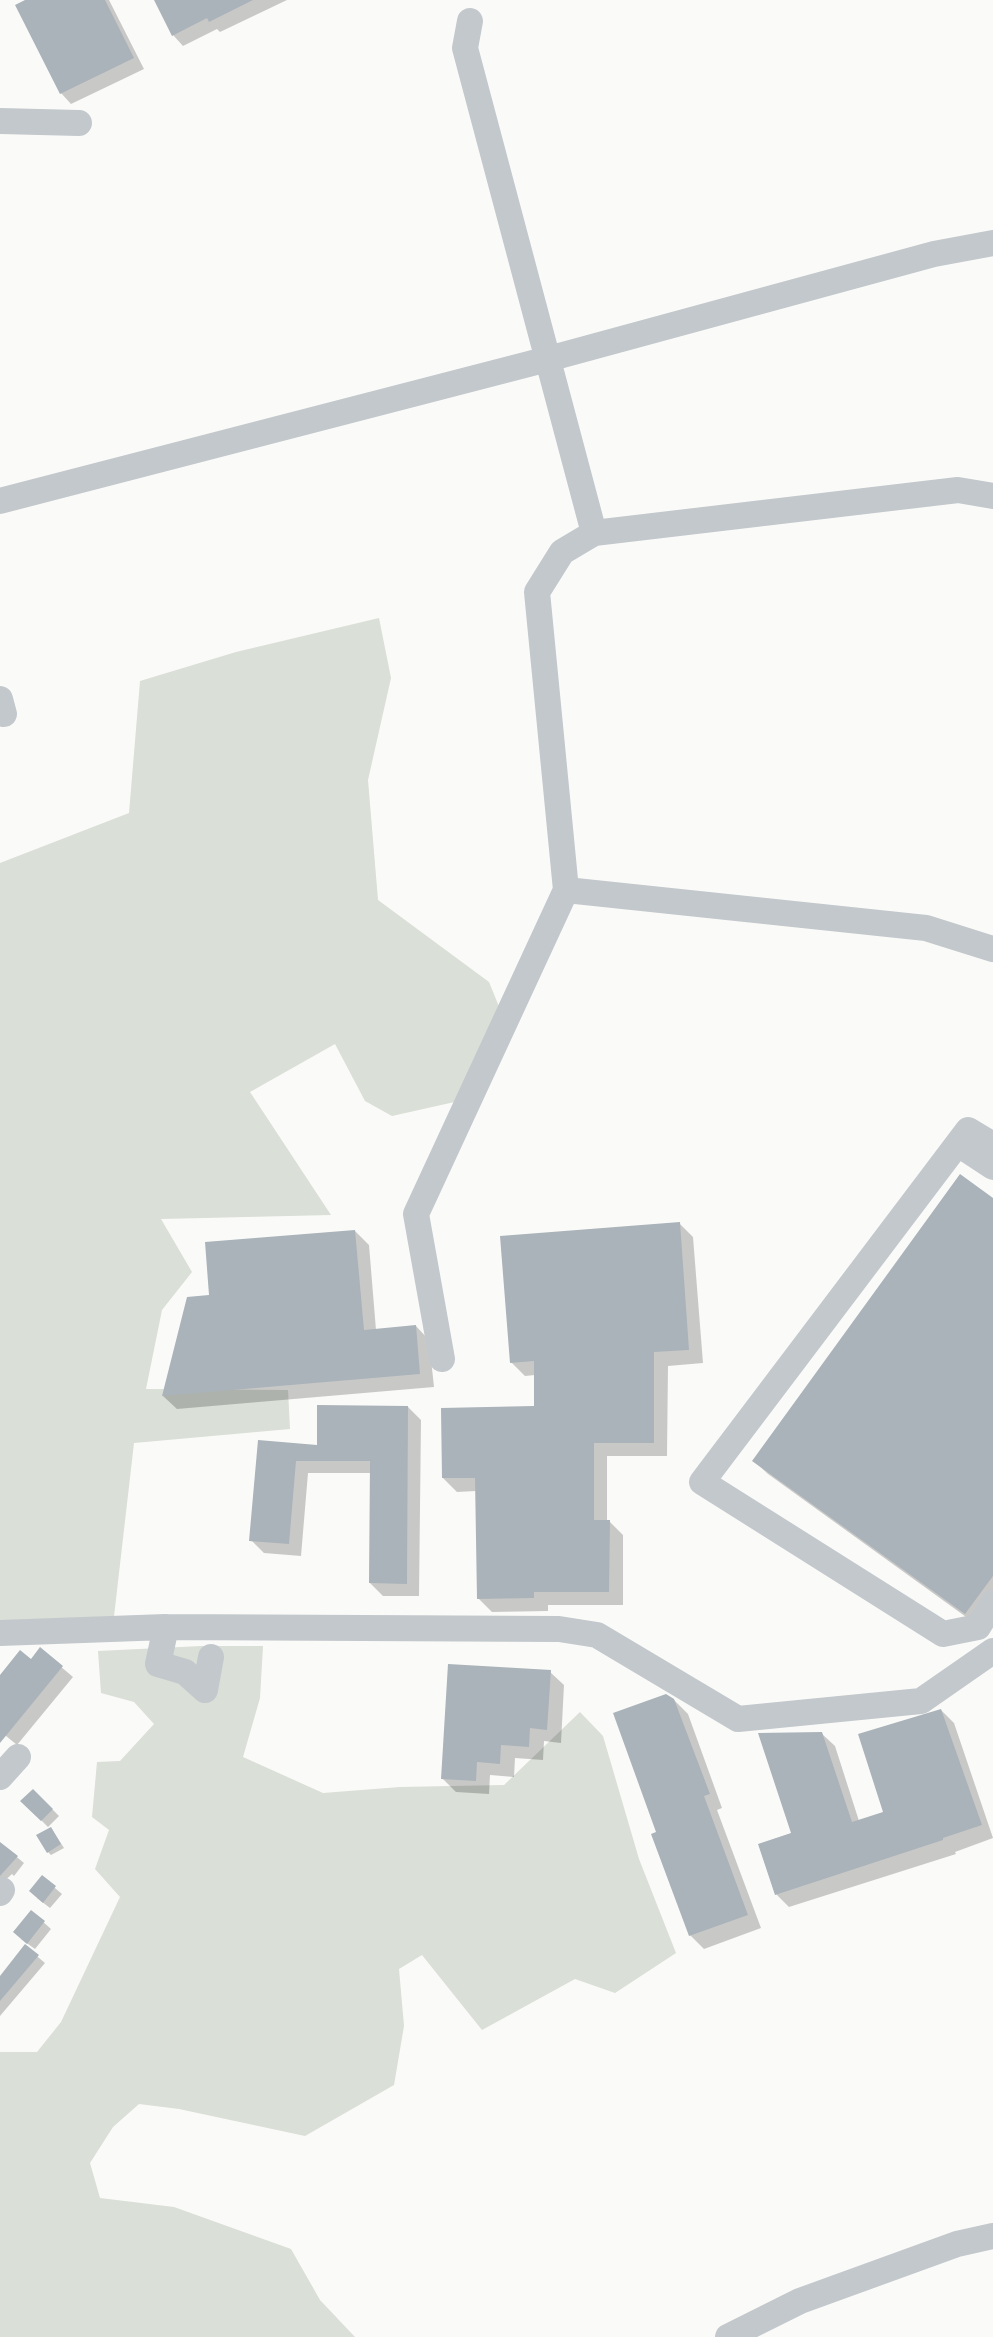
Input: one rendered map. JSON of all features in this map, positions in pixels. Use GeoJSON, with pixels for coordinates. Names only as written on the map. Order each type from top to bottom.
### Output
{"type":"FeatureCollection","features":[{"type":"Feature","properties":{"kind":"street"},"geometry":{"type":"LineString","coordinates":[[470,20],[465,48],[594,533]]}},
{"type":"Feature","properties":{"kind":"street"},"geometry":{"type":"LineString","coordinates":[[0,122],[79,123]]}},
{"type":"Feature","properties":{"kind":"street"},"geometry":{"type":"LineString","coordinates":[[0,501],[548,359],[934,254],[993,243]]}},
{"type":"Feature","properties":{"kind":"street"},"geometry":{"type":"LineString","coordinates":[[442,1359],[416,1214],[566,890],[537,592],[562,552],[594,533],[958,490],[993,496]]}},
{"type":"Feature","properties":{"kind":"street"},"geometry":{"type":"LineString","coordinates":[[566,890],[926,928],[993,949]]}},
{"type":"Feature","properties":{"kind":"street"},"geometry":{"type":"LineString","coordinates":[[993,1145],[968,1130],[702,1482],[944,1634],[978,1626],[993,1603]]}},
{"type":"Feature","properties":{"kind":"street"},"geometry":{"type":"LineString","coordinates":[[958,1144],[993,1167]]}},
{"type":"Feature","properties":{"kind":"street"},"geometry":{"type":"LineString","coordinates":[[0,1633],[166,1627],[560,1629],[597,1635],[738,1719],[921,1701],[993,1651]]}},
{"type":"Feature","properties":{"kind":"street"},"geometry":{"type":"LineString","coordinates":[[166,1627],[158,1664],[185,1672],[205,1690],[210,1657]]}},
{"type":"Feature","properties":{"kind":"street"},"geometry":{"type":"LineString","coordinates":[[0,1777],[18,1757]]}},
{"type":"Feature","properties":{"kind":"street"},"geometry":{"type":"LineString","coordinates":[[728,2337],[800,2301],[957,2244],[993,2236]]}},
{"type":"Feature","properties":{"kind":"shaded area"},"geometry":{"type":"Polygon","coordinates":[[[379,618],[391,678],[368,780],[378,900],[489,982],[502,1014],[459,1101],[392,1116],[365,1101],[335,1044],[250,1092],[331,1215],[161,1219],[192,1272],[162,1310],[146,1389],[288,1390],[290,1429],[134,1443],[113,1625],[0,1624],[0,863],[129,813],[140,681],[236,652],[379,618]]]}},
{"type":"Feature","properties":{"kind":"shaded area"},"geometry":{"type":"Polygon","coordinates":[[[201,1646],[263,1646],[260,1698],[243,1757],[323,1793],[400,1787],[504,1785],[580,1712],[603,1736],[639,1859],[676,1953],[615,1993],[575,1979],[482,2030],[422,1955],[399,1969],[404,2026],[394,2085],[305,2136],[179,2109],[139,2104],[113,2127],[90,2163],[100,2198],[174,2207],[291,2249],[320,2300],[355,2337],[0,2337],[0,2052],[37,2052],[61,2022],[120,1897],[95,1869],[109,1830],[92,1817],[97,1762],[120,1761],[154,1724],[134,1702],[101,1693],[98,1651],[201,1646]]]}},
{"type":"Feature","properties":{"kind":"building"},"geometry":{"type":"Polygon","coordinates":[[[25,0],[105,0],[134,58],[60,94],[15,5],[25,0]]]}},
{"type":"Feature","properties":{"kind":"building"},"geometry":{"type":"Polygon","coordinates":[[[154,0],[253,0],[209,22],[207,18],[172,36],[154,0]]]}},
{"type":"Feature","properties":{"kind":"building"},"geometry":{"type":"Polygon","coordinates":[[[960,1174],[993,1198],[993,1576],[965,1614],[752,1461],[960,1174]]]}},
{"type":"Feature","properties":{"kind":"building"},"geometry":{"type":"Polygon","coordinates":[[[680,1222],[689,1350],[654,1352],[654,1443],[594,1443],[594,1520],[610,1520],[609,1592],[534,1592],[534,1598],[477,1599],[475,1478],[442,1478],[441,1408],[534,1406],[534,1361],[510,1363],[500,1236],[680,1222]]]}},
{"type":"Feature","properties":{"kind":"building"},"geometry":{"type":"Polygon","coordinates":[[[355,1230],[364,1330],[416,1325],[420,1374],[162,1396],[187,1297],[209,1295],[205,1242],[355,1230]]]}},
{"type":"Feature","properties":{"kind":"building"},"geometry":{"type":"Polygon","coordinates":[[[317,1405],[408,1406],[407,1584],[369,1583],[370,1461],[296,1461],[289,1544],[249,1541],[258,1440],[317,1445],[317,1405]]]}},
{"type":"Feature","properties":{"kind":"building"},"geometry":{"type":"Polygon","coordinates":[[[40,1647],[63,1666],[0,1743],[0,1675],[20,1650],[31,1659],[40,1647]]]}},
{"type":"Feature","properties":{"kind":"building"},"geometry":{"type":"Polygon","coordinates":[[[448,1664],[551,1670],[547,1730],[530,1728],[529,1747],[501,1745],[500,1764],[477,1762],[476,1781],[441,1779],[448,1664]]]}},
{"type":"Feature","properties":{"kind":"building"},"geometry":{"type":"Polygon","coordinates":[[[666,1694],[674,1699],[710,1794],[704,1796],[748,1915],[689,1936],[651,1834],[656,1832],[613,1713],[666,1694]]]}},
{"type":"Feature","properties":{"kind":"building"},"geometry":{"type":"Polygon","coordinates":[[[941,1709],[982,1825],[943,1838],[943,1840],[775,1895],[758,1844],[791,1833],[758,1733],[822,1732],[852,1822],[883,1812],[858,1734],[941,1709]]]}},
{"type":"Feature","properties":{"kind":"building"},"geometry":{"type":"Polygon","coordinates":[[[33,1789],[53,1809],[41,1821],[20,1801],[33,1789]]]}},
{"type":"Feature","properties":{"kind":"building"},"geometry":{"type":"Polygon","coordinates":[[[51,1827],[61,1844],[47,1853],[36,1835],[51,1827]]]}},
{"type":"Feature","properties":{"kind":"building"},"geometry":{"type":"Polygon","coordinates":[[[0,1842],[18,1856],[0,1876],[0,1842]]]}},
{"type":"Feature","properties":{"kind":"building"},"geometry":{"type":"Polygon","coordinates":[[[42,1875],[56,1886],[43,1903],[29,1891],[42,1875]]]}},
{"type":"Feature","properties":{"kind":"building"},"geometry":{"type":"Polygon","coordinates":[[[31,1910],[45,1921],[27,1944],[13,1932],[31,1910]]]}},
{"type":"Feature","properties":{"kind":"building"},"geometry":{"type":"Polygon","coordinates":[[[25,1944],[39,1955],[0,2001],[0,1976],[25,1944]]]}}]}
